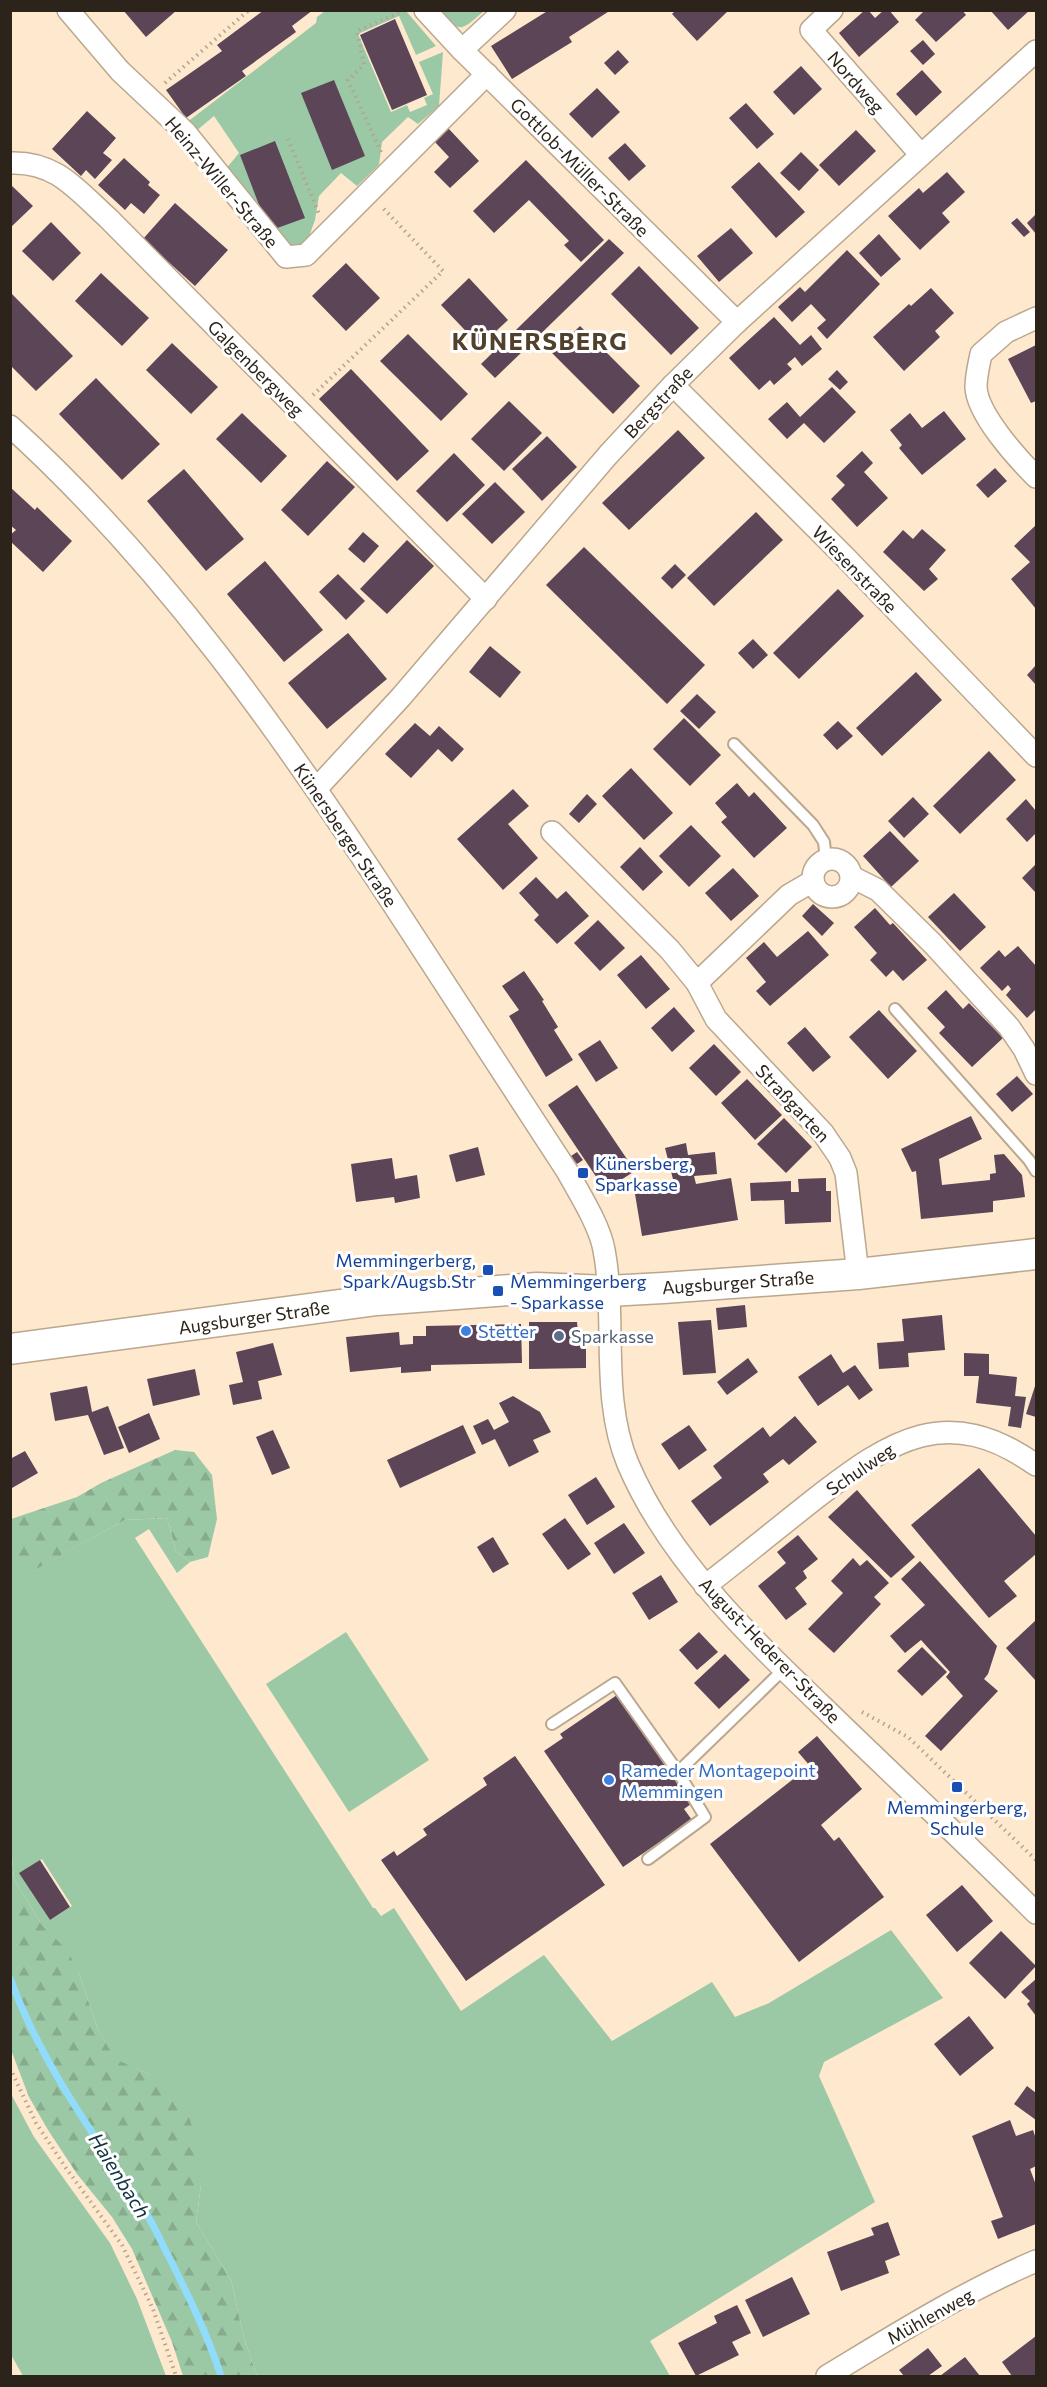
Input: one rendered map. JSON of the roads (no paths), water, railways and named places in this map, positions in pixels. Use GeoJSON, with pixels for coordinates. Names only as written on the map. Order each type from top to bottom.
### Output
{"type":"FeatureCollection","features":[{"type":"Feature","properties":{"kind":"street","name":"Heinz-Willer-Straße"},"geometry":{"type":"LineString","coordinates":[[68,10],[120,71],[186,133],[286,257],[306,255],[487,74]]}},
{"type":"Feature","properties":{"kind":"street","name":"Gottlob-Müller-Straße"},"geometry":{"type":"LineString","coordinates":[[425,10],[462,50],[737,322]]}},
{"type":"Feature","properties":{"kind":"street"},"geometry":{"type":"LineString","coordinates":[[462,50],[505,10]]}},
{"type":"Feature","properties":{"kind":"street","name":"Nordweg"},"geometry":{"type":"LineString","coordinates":[[832,10],[811,30],[921,155]]}},
{"type":"Feature","properties":{"kind":"street","name":"Bergstraße"},"geometry":{"type":"LineString","coordinates":[[316,788],[400,698],[608,455],[673,385],[737,322],[1036,51]]}},
{"type":"Feature","properties":{"kind":"street","name":"Galgenbergweg"},"geometry":{"type":"LineString","coordinates":[[10,163],[46,167],[65,179],[108,218],[486,599]]}},
{"type":"Feature","properties":{"kind":"street"},"geometry":{"type":"LineString","coordinates":[[1036,318],[1006,332],[981,354],[976,388],[989,422],[1036,477]]}},
{"type":"Feature","properties":{"kind":"street","name":"Wiesenstraße"},"geometry":{"type":"LineString","coordinates":[[673,385],[846,558],[1036,756]]}},
{"type":"Feature","properties":{"kind":"street","name":"Künersberger Straße"},"geometry":{"type":"LineString","coordinates":[[10,426],[66,479],[201,631],[316,788],[567,1172],[584,1202],[604,1248],[608,1291]]}},
{"type":"Feature","properties":{"kind":"street","name":"Straßgarten"},"geometry":{"type":"LineString","coordinates":[[552,832],[670,950],[697,984],[716,1019],[823,1133],[840,1158],[846,1173],[858,1274]]}},
{"type":"Feature","properties":{"kind":"street"},"geometry":{"type":"LineString","coordinates":[[835,859],[843,862],[852,877],[848,890],[831,897],[819,892],[813,881],[814,872],[819,865],[826,860],[835,859]]}},
{"type":"Feature","properties":{"kind":"street"},"geometry":{"type":"LineString","coordinates":[[852,877],[878,890],[933,944],[1009,1027],[1024,1049],[1036,1074]]}},
{"type":"Feature","properties":{"kind":"street"},"geometry":{"type":"LineString","coordinates":[[697,984],[789,895],[813,881]]}},
{"type":"Feature","properties":{"kind":"street","name":"Augsburger Straße"},"geometry":{"type":"LineString","coordinates":[[10,1349],[377,1300],[537,1288],[608,1291],[858,1274],[1036,1254]]}},
{"type":"Feature","properties":{"kind":"street","name":"August-Hederer-Straße"},"geometry":{"type":"LineString","coordinates":[[608,1291],[615,1406],[623,1449],[628,1464],[653,1510],[705,1586],[784,1670],[1036,1913]]}},
{"type":"Feature","properties":{"kind":"street","name":"Schulweg"},"geometry":{"type":"LineString","coordinates":[[705,1586],[848,1474],[890,1446],[909,1438],[932,1434],[975,1435],[1022,1454],[1036,1465]]}},
{"type":"Feature","properties":{"kind":"street","name":"Mühlenweg"},"geometry":{"type":"LineString","coordinates":[[827,2376],[909,2326],[1008,2273],[1036,2261]]}},
{"type":"Feature","properties":{"kind":"lane"},"geometry":{"type":"LineString","coordinates":[[734,744],[816,830],[824,842],[826,860]]}},
{"type":"Feature","properties":{"kind":"lane"},"geometry":{"type":"LineString","coordinates":[[895,1009],[1029,1160],[1036,1172]]}},
{"type":"Feature","properties":{"kind":"lane"},"geometry":{"type":"LineString","coordinates":[[678,1772],[784,1670]]}},
{"type":"Feature","properties":{"kind":"lane"},"geometry":{"type":"LineString","coordinates":[[552,1724],[615,1683],[678,1772],[705,1816],[648,1859]]}},
{"type":"Feature","properties":{"kind":"waterway","name":"Haienbach"},"geometry":{"type":"LineString","coordinates":[[10,1978],[37,2041],[54,2071],[153,2226],[198,2317],[221,2376]]}},
{"type":"Feature","properties":{"kind":"place","name":"Künersberg, Sparkasse"},"geometry":{"type":"Point","coordinates":[583,1173]}},
{"type":"Feature","properties":{"kind":"place","name":"Memmingerberg, Spark/Augsb.Str"},"geometry":{"type":"Point","coordinates":[488,1270]}},
{"type":"Feature","properties":{"kind":"place","name":"Memmingerberg - Sparkasse"},"geometry":{"type":"Point","coordinates":[498,1291]}},
{"type":"Feature","properties":{"kind":"place","name":"Stetter"},"geometry":{"type":"Point","coordinates":[466,1331]}},
{"type":"Feature","properties":{"kind":"place","name":"Sparkasse"},"geometry":{"type":"Point","coordinates":[559,1336]}},
{"type":"Feature","properties":{"kind":"place","name":"Rameder Montagepoint Memmingen"},"geometry":{"type":"Point","coordinates":[609,1780]}},
{"type":"Feature","properties":{"kind":"place","name":"Memmingerberg, Schule"},"geometry":{"type":"Point","coordinates":[957,1787]}},
{"type":"Feature","properties":{"kind":"district","name":"KÜNERSBERG"},"geometry":{"type":"Point","coordinates":[540,340]}}]}
